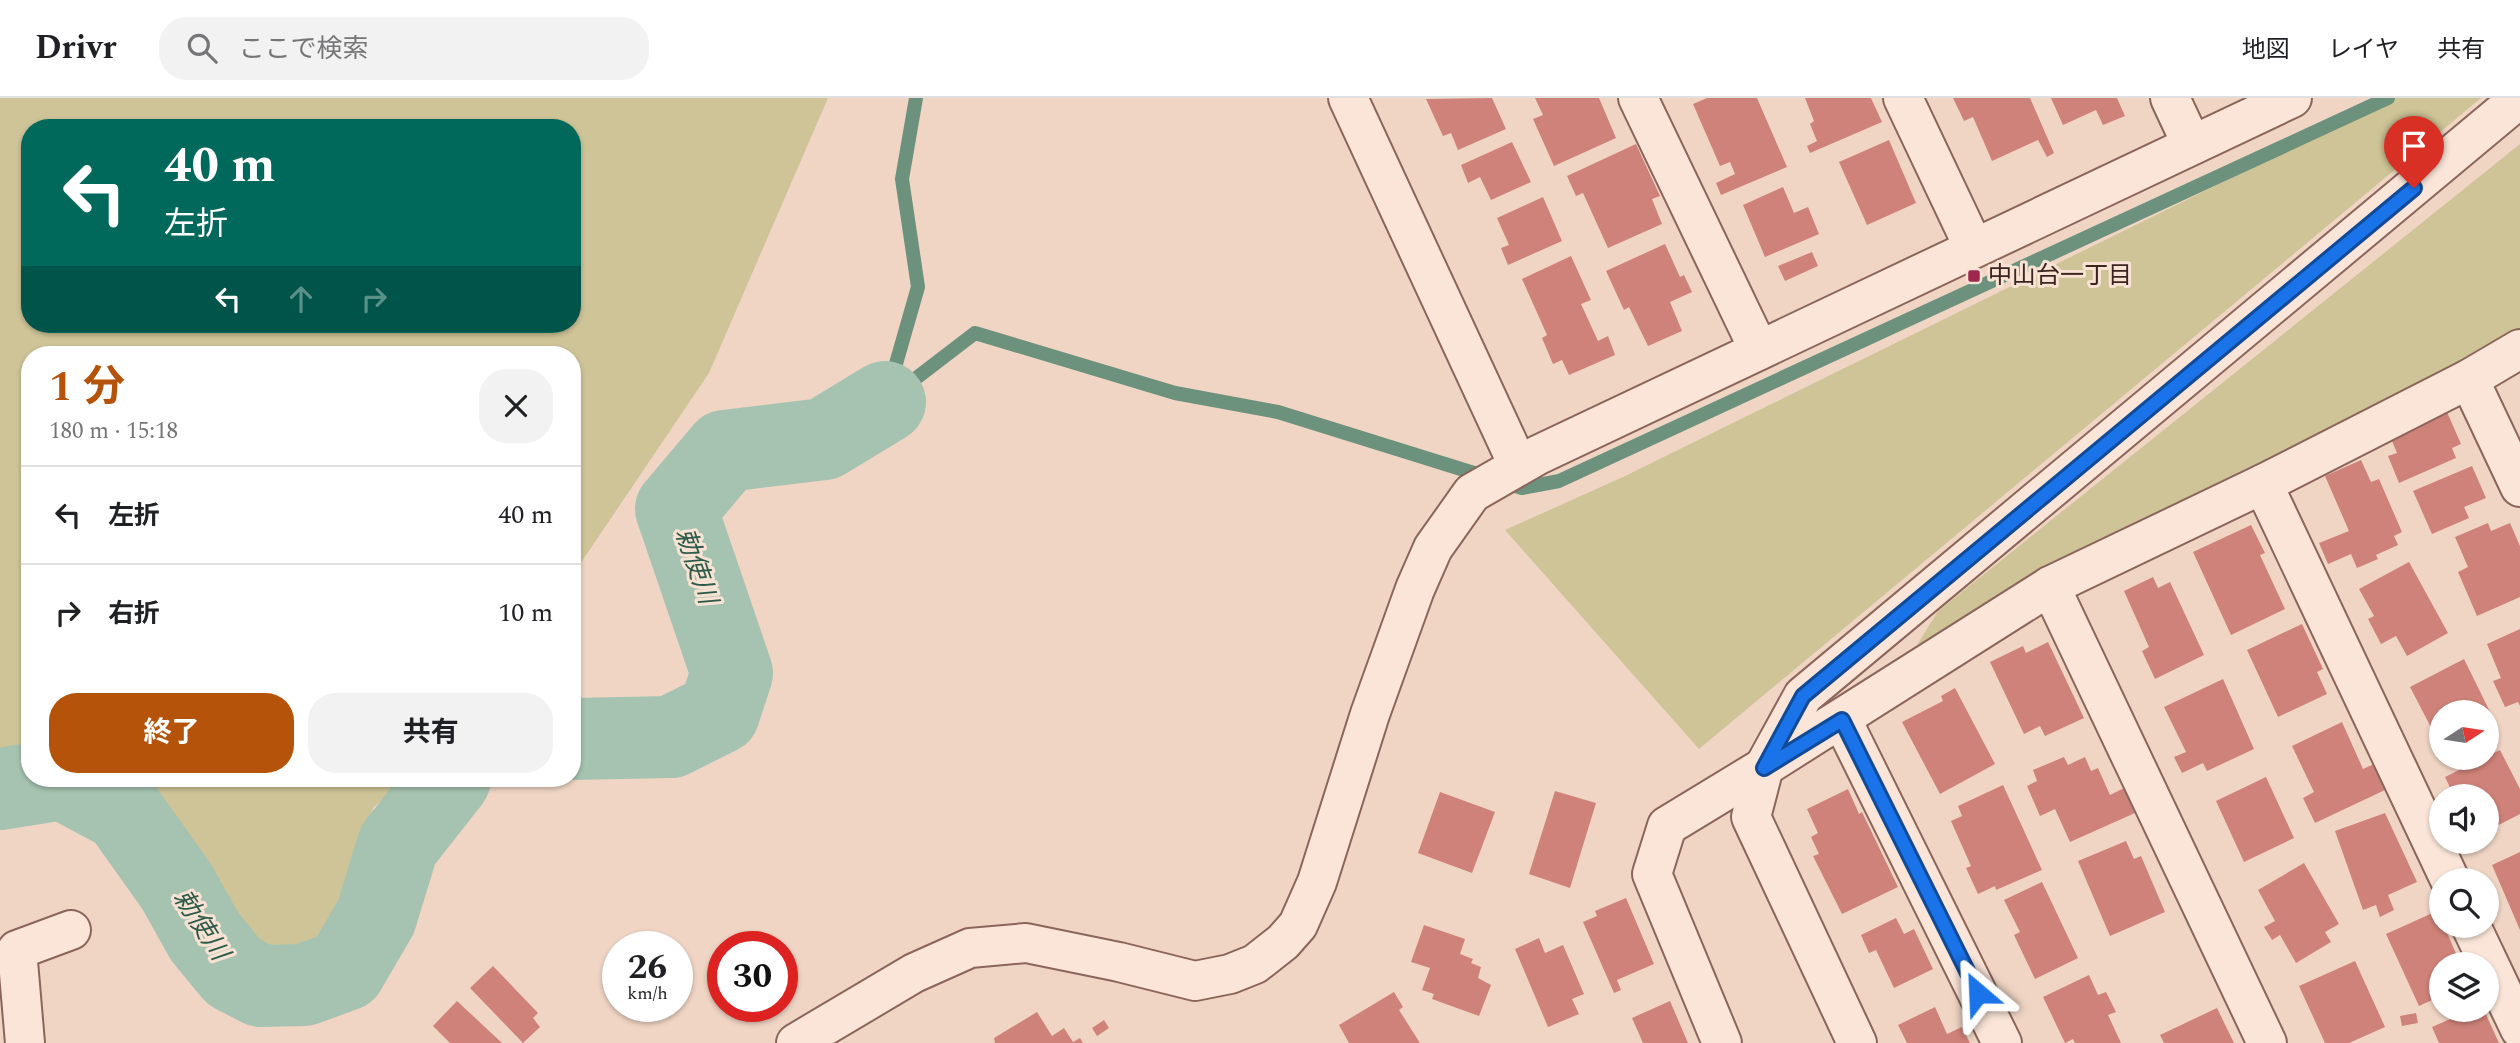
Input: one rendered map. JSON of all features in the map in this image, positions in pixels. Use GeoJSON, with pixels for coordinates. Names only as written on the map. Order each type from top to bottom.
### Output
{"type":"FeatureCollection","features":[{"type":"Feature","properties":{"kind":"street"},"geometry":{"type":"LineString","coordinates":[[1348,98],[1518,465]]}},
{"type":"Feature","properties":{"kind":"street"},"geometry":{"type":"LineString","coordinates":[[1638,98],[1759,350]]}},
{"type":"Feature","properties":{"kind":"street"},"geometry":{"type":"LineString","coordinates":[[1903,98],[1974,248]]}},
{"type":"Feature","properties":{"kind":"street"},"geometry":{"type":"LineString","coordinates":[[2170,98],[2192,145]]}},
{"type":"Feature","properties":{"kind":"street"},"geometry":{"type":"LineString","coordinates":[[796,1043],[914,973],[970,948],[1026,943],[1195,981],[1230,974],[1255,964],[1283,942],[1298,925],[1317,882],[1370,714],[1415,589],[1433,548],[1472,493],[1518,465],[2292,98]]}},
{"type":"Feature","properties":{"kind":"street"},"geometry":{"type":"LineString","coordinates":[[1857,1043],[1751,817],[1764,768],[1803,696],[2520,98]]}},
{"type":"Feature","properties":{"kind":"street"},"geometry":{"type":"LineString","coordinates":[[1723,1043],[1651,874],[1667,826],[1842,720],[2050,586],[2263,484],[2469,379],[2520,349]]}},
{"type":"Feature","properties":{"kind":"street"},"geometry":{"type":"LineString","coordinates":[[2469,379],[2520,487]]}},
{"type":"Feature","properties":{"kind":"street"},"geometry":{"type":"LineString","coordinates":[[2263,484],[2444,868]]}},
{"type":"Feature","properties":{"kind":"street"},"geometry":{"type":"LineString","coordinates":[[2050,586],[2267,1043]]}},
{"type":"Feature","properties":{"kind":"street"},"geometry":{"type":"LineString","coordinates":[[1842,720],[2002,1043]]}},
{"type":"Feature","properties":{"kind":"street"},"geometry":{"type":"LineString","coordinates":[[25,1043],[17,950],[71,930]]}},
{"type":"Feature","properties":{"kind":"street"},"geometry":{"type":"LineString","coordinates":[[2477,938],[2520,1029]]}},
{"type":"Feature","properties":{"kind":"shaded area"},"geometry":{"type":"Polygon","coordinates":[[[0,98],[828,98],[709,373],[581,563],[581,346],[21,346],[21,750],[0,752],[0,98]]]}},
{"type":"Feature","properties":{"kind":"shaded area"},"geometry":{"type":"Polygon","coordinates":[[[2394,98],[2481,98],[1699,749],[1505,530],[1623,477],[2394,98]]]}},
{"type":"Feature","properties":{"kind":"shaded area"},"geometry":{"type":"Polygon","coordinates":[[[2520,144],[2520,330],[1917,645],[1938,611],[2520,144]]]}},
{"type":"Feature","properties":{"kind":"shaded area"},"geometry":{"type":"Polygon","coordinates":[[[133,787],[395,787],[373,808],[342,920],[314,956],[261,955],[133,787]]]}},
{"type":"Feature","properties":{"kind":"building"},"geometry":{"type":"Polygon","coordinates":[[[1492,98],[1506,129],[1458,150],[1451,133],[1443,136],[1426,99],[1492,98]]]}},
{"type":"Feature","properties":{"kind":"building"},"geometry":{"type":"Polygon","coordinates":[[[1535,98],[1599,98],[1616,138],[1554,166],[1533,119],[1543,115],[1535,98]]]}},
{"type":"Feature","properties":{"kind":"building"},"geometry":{"type":"Polygon","coordinates":[[[1707,98],[1757,98],[1787,167],[1721,195],[1716,183],[1735,174],[1730,162],[1720,166],[1693,104],[1707,98]]]}},
{"type":"Feature","properties":{"kind":"building"},"geometry":{"type":"Polygon","coordinates":[[[1805,98],[1871,98],[1882,122],[1810,153],[1807,146],[1817,141],[1810,124],[1814,121],[1805,98]]]}},
{"type":"Feature","properties":{"kind":"building"},"geometry":{"type":"Polygon","coordinates":[[[1953,98],[2030,98],[2054,153],[2047,157],[2038,140],[1992,161],[1973,117],[1964,121],[1953,98]]]}},
{"type":"Feature","properties":{"kind":"building"},"geometry":{"type":"Polygon","coordinates":[[[2051,98],[2117,98],[2125,116],[2103,125],[2096,110],[2063,125],[2051,98]]]}},
{"type":"Feature","properties":{"kind":"building"},"geometry":{"type":"Polygon","coordinates":[[[1889,140],[1916,203],[1867,225],[1839,162],[1889,140]]]}},
{"type":"Feature","properties":{"kind":"building"},"geometry":{"type":"Polygon","coordinates":[[[1512,142],[1531,182],[1491,200],[1480,177],[1468,183],[1461,165],[1512,142]]]}},
{"type":"Feature","properties":{"kind":"building"},"geometry":{"type":"Polygon","coordinates":[[[1636,144],[1660,196],[1652,199],[1662,224],[1608,248],[1583,193],[1576,196],[1567,176],[1636,144]]]}},
{"type":"Feature","properties":{"kind":"building"},"geometry":{"type":"Polygon","coordinates":[[[1783,187],[1794,213],[1808,207],[1819,234],[1765,257],[1743,205],[1783,187]]]}},
{"type":"Feature","properties":{"kind":"building"},"geometry":{"type":"Polygon","coordinates":[[[1543,197],[1562,241],[1508,265],[1501,248],[1509,245],[1497,218],[1543,197]]]}},
{"type":"Feature","properties":{"kind":"building"},"geometry":{"type":"Polygon","coordinates":[[[1665,244],[1680,277],[1684,275],[1692,292],[1670,302],[1682,331],[1648,346],[1629,307],[1624,310],[1606,271],[1665,244]]]}},
{"type":"Feature","properties":{"kind":"building"},"geometry":{"type":"Polygon","coordinates":[[[1812,252],[1818,266],[1785,281],[1778,266],[1812,252]]]}},
{"type":"Feature","properties":{"kind":"building"},"geometry":{"type":"Polygon","coordinates":[[[1571,256],[1591,300],[1581,304],[1598,341],[1608,336],[1615,355],[1569,375],[1562,360],[1553,364],[1542,338],[1547,335],[1522,279],[1571,256]]]}},
{"type":"Feature","properties":{"kind":"building"},"geometry":{"type":"Polygon","coordinates":[[[2447,412],[2461,444],[2452,448],[2456,458],[2399,483],[2388,456],[2397,453],[2390,436],[2447,412]]]}},
{"type":"Feature","properties":{"kind":"building"},"geometry":{"type":"Polygon","coordinates":[[[2361,460],[2371,482],[2379,479],[2402,532],[2394,536],[2398,545],[2376,555],[2378,559],[2357,568],[2351,554],[2328,564],[2319,543],[2349,531],[2325,476],[2361,460]]]}},
{"type":"Feature","properties":{"kind":"building"},"geometry":{"type":"Polygon","coordinates":[[[2472,466],[2486,498],[2464,507],[2469,518],[2432,534],[2413,491],[2472,466]]]}},
{"type":"Feature","properties":{"kind":"building"},"geometry":{"type":"Polygon","coordinates":[[[2488,523],[2491,531],[2510,523],[2520,546],[2520,597],[2477,616],[2458,572],[2468,567],[2455,537],[2488,523]]]}},
{"type":"Feature","properties":{"kind":"building"},"geometry":{"type":"Polygon","coordinates":[[[2251,525],[2265,553],[2260,555],[2285,609],[2231,635],[2193,552],[2251,525]]]}},
{"type":"Feature","properties":{"kind":"building"},"geometry":{"type":"Polygon","coordinates":[[[2409,562],[2448,633],[2407,656],[2396,636],[2381,644],[2368,619],[2374,616],[2359,589],[2409,562]]]}},
{"type":"Feature","properties":{"kind":"building"},"geometry":{"type":"Polygon","coordinates":[[[2153,577],[2158,588],[2170,582],[2204,655],[2155,679],[2142,651],[2149,647],[2124,591],[2153,577]]]}},
{"type":"Feature","properties":{"kind":"building"},"geometry":{"type":"Polygon","coordinates":[[[2302,624],[2323,669],[2317,672],[2327,694],[2278,717],[2247,650],[2302,624]]]}},
{"type":"Feature","properties":{"kind":"building"},"geometry":{"type":"Polygon","coordinates":[[[2520,629],[2520,706],[2518,702],[2505,707],[2493,681],[2501,678],[2487,644],[2520,629]]]}},
{"type":"Feature","properties":{"kind":"building"},"geometry":{"type":"Polygon","coordinates":[[[2048,642],[2084,718],[2045,736],[2040,726],[2024,734],[1990,662],[2023,646],[2026,653],[2048,642]]]}},
{"type":"Feature","properties":{"kind":"building"},"geometry":{"type":"Polygon","coordinates":[[[2464,659],[2484,700],[2429,700],[2429,723],[2410,687],[2464,659]]]}},
{"type":"Feature","properties":{"kind":"building"},"geometry":{"type":"Polygon","coordinates":[[[2223,679],[2254,749],[2207,771],[2203,763],[2182,773],[2174,757],[2186,752],[2164,707],[2223,679]]]}},
{"type":"Feature","properties":{"kind":"building"},"geometry":{"type":"Polygon","coordinates":[[[1955,688],[1995,764],[1940,794],[1902,722],[1943,701],[1941,696],[1955,688]]]}},
{"type":"Feature","properties":{"kind":"building"},"geometry":{"type":"Polygon","coordinates":[[[2342,722],[2363,769],[2374,764],[2385,790],[2315,823],[2303,798],[2314,792],[2292,746],[2342,722]]]}},
{"type":"Feature","properties":{"kind":"building"},"geometry":{"type":"Polygon","coordinates":[[[2499,750],[2520,789],[2520,814],[2499,825],[2499,784],[2448,784],[2445,777],[2459,770],[2499,770],[2499,750]]]}},
{"type":"Feature","properties":{"kind":"building"},"geometry":{"type":"Polygon","coordinates":[[[2064,757],[2068,765],[2085,757],[2091,771],[2098,768],[2110,795],[2124,788],[2135,813],[2070,842],[2055,809],[2040,816],[2027,786],[2037,781],[2033,770],[2064,757]]]}},
{"type":"Feature","properties":{"kind":"building"},"geometry":{"type":"Polygon","coordinates":[[[2266,777],[2294,838],[2244,862],[2216,801],[2266,777]]]}},
{"type":"Feature","properties":{"kind":"building"},"geometry":{"type":"Polygon","coordinates":[[[2003,785],[2042,870],[1996,890],[1995,886],[1978,894],[1966,868],[1971,866],[1951,821],[1962,816],[1958,806],[2003,785]]]}},
{"type":"Feature","properties":{"kind":"building"},"geometry":{"type":"Polygon","coordinates":[[[1848,789],[1898,887],[1842,914],[1813,856],[1819,854],[1811,837],[1818,833],[1807,809],[1848,789]]]}},
{"type":"Feature","properties":{"kind":"building"},"geometry":{"type":"Polygon","coordinates":[[[1555,791],[1596,803],[1570,888],[1529,874],[1555,791]]]}},
{"type":"Feature","properties":{"kind":"building"},"geometry":{"type":"Polygon","coordinates":[[[1440,792],[1495,812],[1472,873],[1418,853],[1440,792]]]}},
{"type":"Feature","properties":{"kind":"building"},"geometry":{"type":"Polygon","coordinates":[[[2385,813],[2417,882],[2388,895],[2394,910],[2380,917],[2376,905],[2363,910],[2335,831],[2385,813]]]}},
{"type":"Feature","properties":{"kind":"building"},"geometry":{"type":"Polygon","coordinates":[[[2126,841],[2134,859],[2141,856],[2165,912],[2110,936],[2078,861],[2126,841]]]}},
{"type":"Feature","properties":{"kind":"building"},"geometry":{"type":"Polygon","coordinates":[[[2520,852],[2520,930],[2499,881],[2499,868],[2493,868],[2492,865],[2520,852]]]}},
{"type":"Feature","properties":{"kind":"building"},"geometry":{"type":"Polygon","coordinates":[[[2304,863],[2339,924],[2325,932],[2331,942],[2296,963],[2280,935],[2272,940],[2264,927],[2275,921],[2258,890],[2304,863]]]}},
{"type":"Feature","properties":{"kind":"building"},"geometry":{"type":"Polygon","coordinates":[[[2042,882],[2078,958],[2035,979],[2014,935],[2020,932],[2004,900],[2042,882]]]}},
{"type":"Feature","properties":{"kind":"building"},"geometry":{"type":"Polygon","coordinates":[[[1626,898],[1654,964],[1617,980],[1621,990],[1614,993],[1583,922],[1597,916],[1595,911],[1626,898]]]}},
{"type":"Feature","properties":{"kind":"building"},"geometry":{"type":"Polygon","coordinates":[[[2429,915],[2429,938],[2449,938],[2455,952],[2429,952],[2429,1001],[2419,1006],[2386,934],[2429,915]]]}},
{"type":"Feature","properties":{"kind":"building"},"geometry":{"type":"Polygon","coordinates":[[[1896,918],[1904,934],[1914,929],[1933,969],[1894,988],[1876,950],[1869,953],[1861,935],[1896,918]]]}},
{"type":"Feature","properties":{"kind":"building"},"geometry":{"type":"Polygon","coordinates":[[[1424,925],[1465,939],[1460,954],[1473,959],[1471,963],[1481,967],[1478,978],[1491,985],[1479,1016],[1432,999],[1434,994],[1422,990],[1430,968],[1411,962],[1424,925]]]}},
{"type":"Feature","properties":{"kind":"building"},"geometry":{"type":"Polygon","coordinates":[[[1539,938],[1545,953],[1563,945],[1584,994],[1572,999],[1579,1014],[1548,1027],[1515,949],[1539,938]]]}},
{"type":"Feature","properties":{"kind":"building"},"geometry":{"type":"Polygon","coordinates":[[[2355,961],[2385,1027],[2349,1043],[2325,1043],[2299,986],[2355,961]]]}},
{"type":"Feature","properties":{"kind":"building"},"geometry":{"type":"Polygon","coordinates":[[[493,966],[538,1013],[533,1018],[540,1027],[523,1043],[470,988],[493,966]]]}},
{"type":"Feature","properties":{"kind":"building"},"geometry":{"type":"Polygon","coordinates":[[[2089,975],[2098,995],[2106,992],[2116,1012],[2108,1015],[2121,1043],[2075,1043],[2073,1039],[2065,1043],[2043,997],[2089,975]]]}},
{"type":"Feature","properties":{"kind":"building"},"geometry":{"type":"Polygon","coordinates":[[[1394,992],[1403,1007],[1399,1010],[1420,1043],[1349,1043],[1339,1025],[1394,992]]]}},
{"type":"Feature","properties":{"kind":"building"},"geometry":{"type":"Polygon","coordinates":[[[457,1001],[502,1043],[450,1043],[433,1026],[457,1001]]]}},
{"type":"Feature","properties":{"kind":"building"},"geometry":{"type":"Polygon","coordinates":[[[1670,1001],[1688,1043],[1643,1043],[1632,1018],[1670,1001]]]}},
{"type":"Feature","properties":{"kind":"building"},"geometry":{"type":"Polygon","coordinates":[[[1935,1007],[1947,1034],[1962,1027],[1970,1043],[1907,1043],[1898,1025],[1935,1007]]]}},
{"type":"Feature","properties":{"kind":"building"},"geometry":{"type":"Polygon","coordinates":[[[2217,1008],[2234,1043],[2164,1043],[2160,1035],[2217,1008]]]}},
{"type":"Feature","properties":{"kind":"building"},"geometry":{"type":"Polygon","coordinates":[[[1037,1012],[1052,1036],[1064,1028],[1073,1042],[1080,1038],[1083,1043],[995,1043],[994,1038],[1037,1012]]]}},
{"type":"Feature","properties":{"kind":"building"},"geometry":{"type":"Polygon","coordinates":[[[2416,1013],[2418,1023],[2402,1026],[2400,1016],[2416,1013]]]}},
{"type":"Feature","properties":{"kind":"building"},"geometry":{"type":"Polygon","coordinates":[[[1104,1020],[1109,1028],[1097,1036],[1092,1028],[1104,1020]]]}},
{"type":"Feature","properties":{"kind":"building"},"geometry":{"type":"Polygon","coordinates":[[[2443,1022],[2489,1022],[2499,1043],[2439,1043],[2432,1027],[2443,1022]]]}},
{"type":"Feature","properties":{"kind":"waterway"},"geometry":{"type":"LineString","coordinates":[[885,402],[918,287],[902,179],[916,98]]}},
{"type":"Feature","properties":{"kind":"waterway"},"geometry":{"type":"LineString","coordinates":[[885,402],[975,333],[1175,393],[1278,412],[1522,488],[1559,481],[2388,98]]}},
{"type":"Feature","properties":{"kind":"waterway","name":"勅使川"},"geometry":{"type":"LineString","coordinates":[[581,739],[671,737],[719,713],[732,673],[676,509],[725,451],[824,439],[885,402]]}},
{"type":"Feature","properties":{"kind":"waterway","name":"勅使川"},"geometry":{"type":"LineString","coordinates":[[0,789],[21,786]]}},
{"type":"Feature","properties":{"kind":"waterway","name":"勅使川"},"geometry":{"type":"LineString","coordinates":[[78,787],[123,811],[177,887],[205,937],[234,972],[261,986],[304,985],[345,970],[376,917],[398,845],[444,787]]}},
{"type":"Feature","properties":{"kind":"place","name":"中山台一丁目"},"geometry":{"type":"Point","coordinates":[1974,276]}},
{"type":"Feature","properties":{"kind":"route"},"geometry":{"type":"LineString","coordinates":[[1978,993],[1842,720],[1764,768],[1803,696],[2414,188]]}}]}
